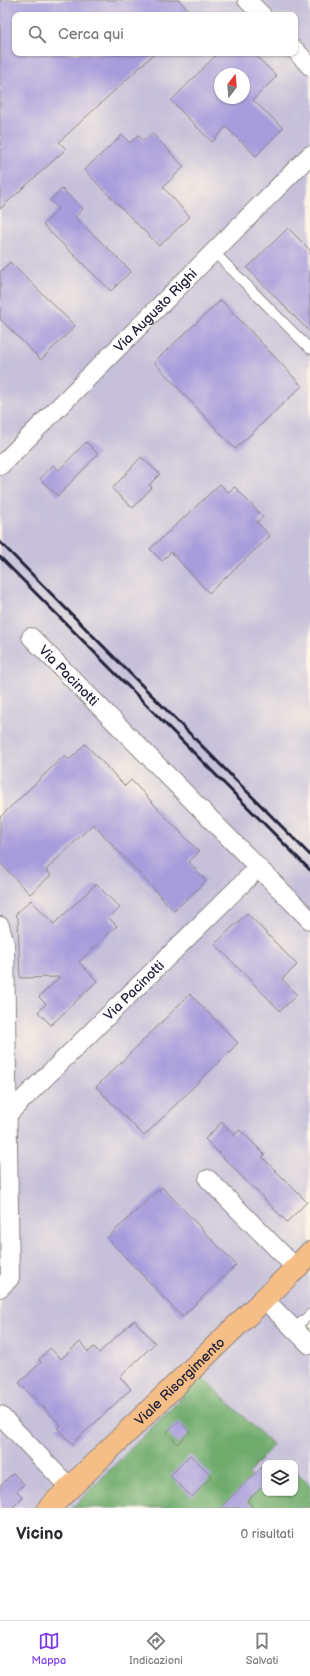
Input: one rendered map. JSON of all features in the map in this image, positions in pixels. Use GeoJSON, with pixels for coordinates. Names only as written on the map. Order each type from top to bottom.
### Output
{"type":"FeatureCollection","features":[{"type":"Feature","properties":{"kind":"main road","name":"Viale Risorgimento"},"geometry":{"type":"LineString","coordinates":[[49,1508],[303,1260]]}},
{"type":"Feature","properties":{"kind":"street"},"geometry":{"type":"LineString","coordinates":[[247,0],[259,12]]}},
{"type":"Feature","properties":{"kind":"street"},"geometry":{"type":"LineString","coordinates":[[298,53],[310,66]]}},
{"type":"Feature","properties":{"kind":"street","name":"Via Augusto Righi"},"geometry":{"type":"LineString","coordinates":[[0,466],[310,155]]}},
{"type":"Feature","properties":{"kind":"street","name":"Via Pacinotti"},"geometry":{"type":"LineString","coordinates":[[31,638],[310,920]]}},
{"type":"Feature","properties":{"kind":"street","name":"Via Pacinotti"},"geometry":{"type":"LineString","coordinates":[[8,1113],[258,868]]}},
{"type":"Feature","properties":{"kind":"street"},"geometry":{"type":"LineString","coordinates":[[0,926],[5,944],[10,1278],[0,1288]]}},
{"type":"Feature","properties":{"kind":"street"},"geometry":{"type":"LineString","coordinates":[[208,1179],[303,1260]]}},
{"type":"Feature","properties":{"kind":"street"},"geometry":{"type":"LineString","coordinates":[[264,1298],[310,1345]]}},
{"type":"Feature","properties":{"kind":"street"},"geometry":{"type":"LineString","coordinates":[[0,1415],[70,1488]]}},
{"type":"Feature","properties":{"kind":"lane"},"geometry":{"type":"LineString","coordinates":[[214,252],[310,349]]}},
{"type":"Feature","properties":{"kind":"lane"},"geometry":{"type":"LineString","coordinates":[[294,1329],[310,1314]]}},
{"type":"Feature","properties":{"kind":"shaded area"},"geometry":{"type":"Polygon","coordinates":[[[0,0],[310,0],[310,1508],[0,1508],[0,0]]]}},
{"type":"Feature","properties":{"kind":"green space"},"geometry":{"type":"Polygon","coordinates":[[[202,1377],[273,1445],[248,1474],[262,1486],[262,1496],[298,1496],[298,1473],[310,1486],[310,1508],[72,1508],[202,1377]]]}},
{"type":"Feature","properties":{"kind":"building"},"geometry":{"type":"Polygon","coordinates":[[[0,0],[179,0],[190,12],[12,12],[12,56],[152,56],[59,142],[66,149],[0,209],[0,0]]]}},
{"type":"Feature","properties":{"kind":"building"},"geometry":{"type":"Polygon","coordinates":[[[215,56],[256,56],[277,76],[253,100],[283,128],[256,156],[226,127],[212,142],[171,101],[215,56]]]}},
{"type":"Feature","properties":{"kind":"building"},"geometry":{"type":"Polygon","coordinates":[[[152,133],[184,167],[163,187],[190,217],[159,246],[84,170],[122,135],[130,143],[138,135],[143,141],[152,133]]]}},
{"type":"Feature","properties":{"kind":"building"},"geometry":{"type":"Polygon","coordinates":[[[62,189],[83,209],[75,217],[131,271],[111,291],[43,225],[58,209],[50,200],[62,189]]]}},
{"type":"Feature","properties":{"kind":"building"},"geometry":{"type":"Polygon","coordinates":[[[288,228],[310,250],[310,332],[247,268],[288,228]]]}},
{"type":"Feature","properties":{"kind":"building"},"geometry":{"type":"Polygon","coordinates":[[[10,262],[75,326],[41,360],[0,319],[0,272],[10,262]]]}},
{"type":"Feature","properties":{"kind":"building"},"geometry":{"type":"Polygon","coordinates":[[[221,300],[302,386],[235,449],[154,362],[221,300]]]}},
{"type":"Feature","properties":{"kind":"building"},"geometry":{"type":"Polygon","coordinates":[[[86,442],[98,454],[58,496],[40,479],[53,465],[59,470],[86,442]]]}},
{"type":"Feature","properties":{"kind":"building"},"geometry":{"type":"Polygon","coordinates":[[[141,457],[160,474],[149,485],[152,487],[133,508],[112,489],[141,457]]]}},
{"type":"Feature","properties":{"kind":"building"},"geometry":{"type":"Polygon","coordinates":[[[220,484],[228,492],[235,487],[263,517],[257,522],[270,536],[209,593],[171,552],[162,561],[150,549],[220,484]]]}},
{"type":"Feature","properties":{"kind":"building"},"geometry":{"type":"Polygon","coordinates":[[[85,744],[125,786],[131,780],[199,852],[189,862],[206,881],[174,911],[93,824],[46,870],[51,875],[30,894],[0,863],[0,817],[65,755],[69,760],[85,744]]]}},
{"type":"Feature","properties":{"kind":"building"},"geometry":{"type":"Polygon","coordinates":[[[96,884],[120,908],[109,918],[117,926],[79,962],[97,981],[51,1025],[38,1012],[46,1004],[39,997],[60,977],[20,978],[18,918],[15,915],[31,900],[54,924],[96,884]]]}},
{"type":"Feature","properties":{"kind":"building"},"geometry":{"type":"Polygon","coordinates":[[[247,913],[297,965],[282,979],[297,995],[280,1011],[215,944],[247,913]]]}},
{"type":"Feature","properties":{"kind":"building"},"geometry":{"type":"Polygon","coordinates":[[[190,994],[238,1043],[144,1136],[96,1087],[190,994]]]}},
{"type":"Feature","properties":{"kind":"building"},"geometry":{"type":"Polygon","coordinates":[[[222,1122],[234,1135],[240,1130],[265,1155],[262,1157],[307,1202],[287,1222],[205,1139],[222,1122]]]}},
{"type":"Feature","properties":{"kind":"building"},"geometry":{"type":"Polygon","coordinates":[[[162,1187],[236,1265],[182,1317],[107,1238],[162,1187]]]}},
{"type":"Feature","properties":{"kind":"building"},"geometry":{"type":"Polygon","coordinates":[[[134,1320],[155,1343],[120,1377],[131,1389],[72,1444],[57,1428],[61,1425],[19,1383],[41,1362],[39,1360],[50,1348],[61,1359],[80,1342],[88,1352],[94,1347],[99,1353],[134,1320]]]}},
{"type":"Feature","properties":{"kind":"building"},"geometry":{"type":"Polygon","coordinates":[[[179,1421],[190,1432],[177,1444],[167,1432],[179,1421]]]}},
{"type":"Feature","properties":{"kind":"building"},"geometry":{"type":"Polygon","coordinates":[[[190,1455],[212,1476],[192,1497],[170,1476],[190,1455]]]}},
{"type":"Feature","properties":{"kind":"building"},"geometry":{"type":"Polygon","coordinates":[[[262,1467],[262,1487],[247,1501],[254,1508],[220,1508],[262,1467]]]}},
{"type":"Feature","properties":{"kind":"building"},"geometry":{"type":"Polygon","coordinates":[[[13,1473],[24,1484],[17,1491],[23,1497],[12,1508],[0,1508],[0,1486],[13,1473]]]}},
{"type":"Feature","properties":{"kind":"railway"},"geometry":{"type":"LineString","coordinates":[[0,542],[310,855]]}},
{"type":"Feature","properties":{"kind":"railway"},"geometry":{"type":"LineString","coordinates":[[0,557],[310,870]]}}]}
